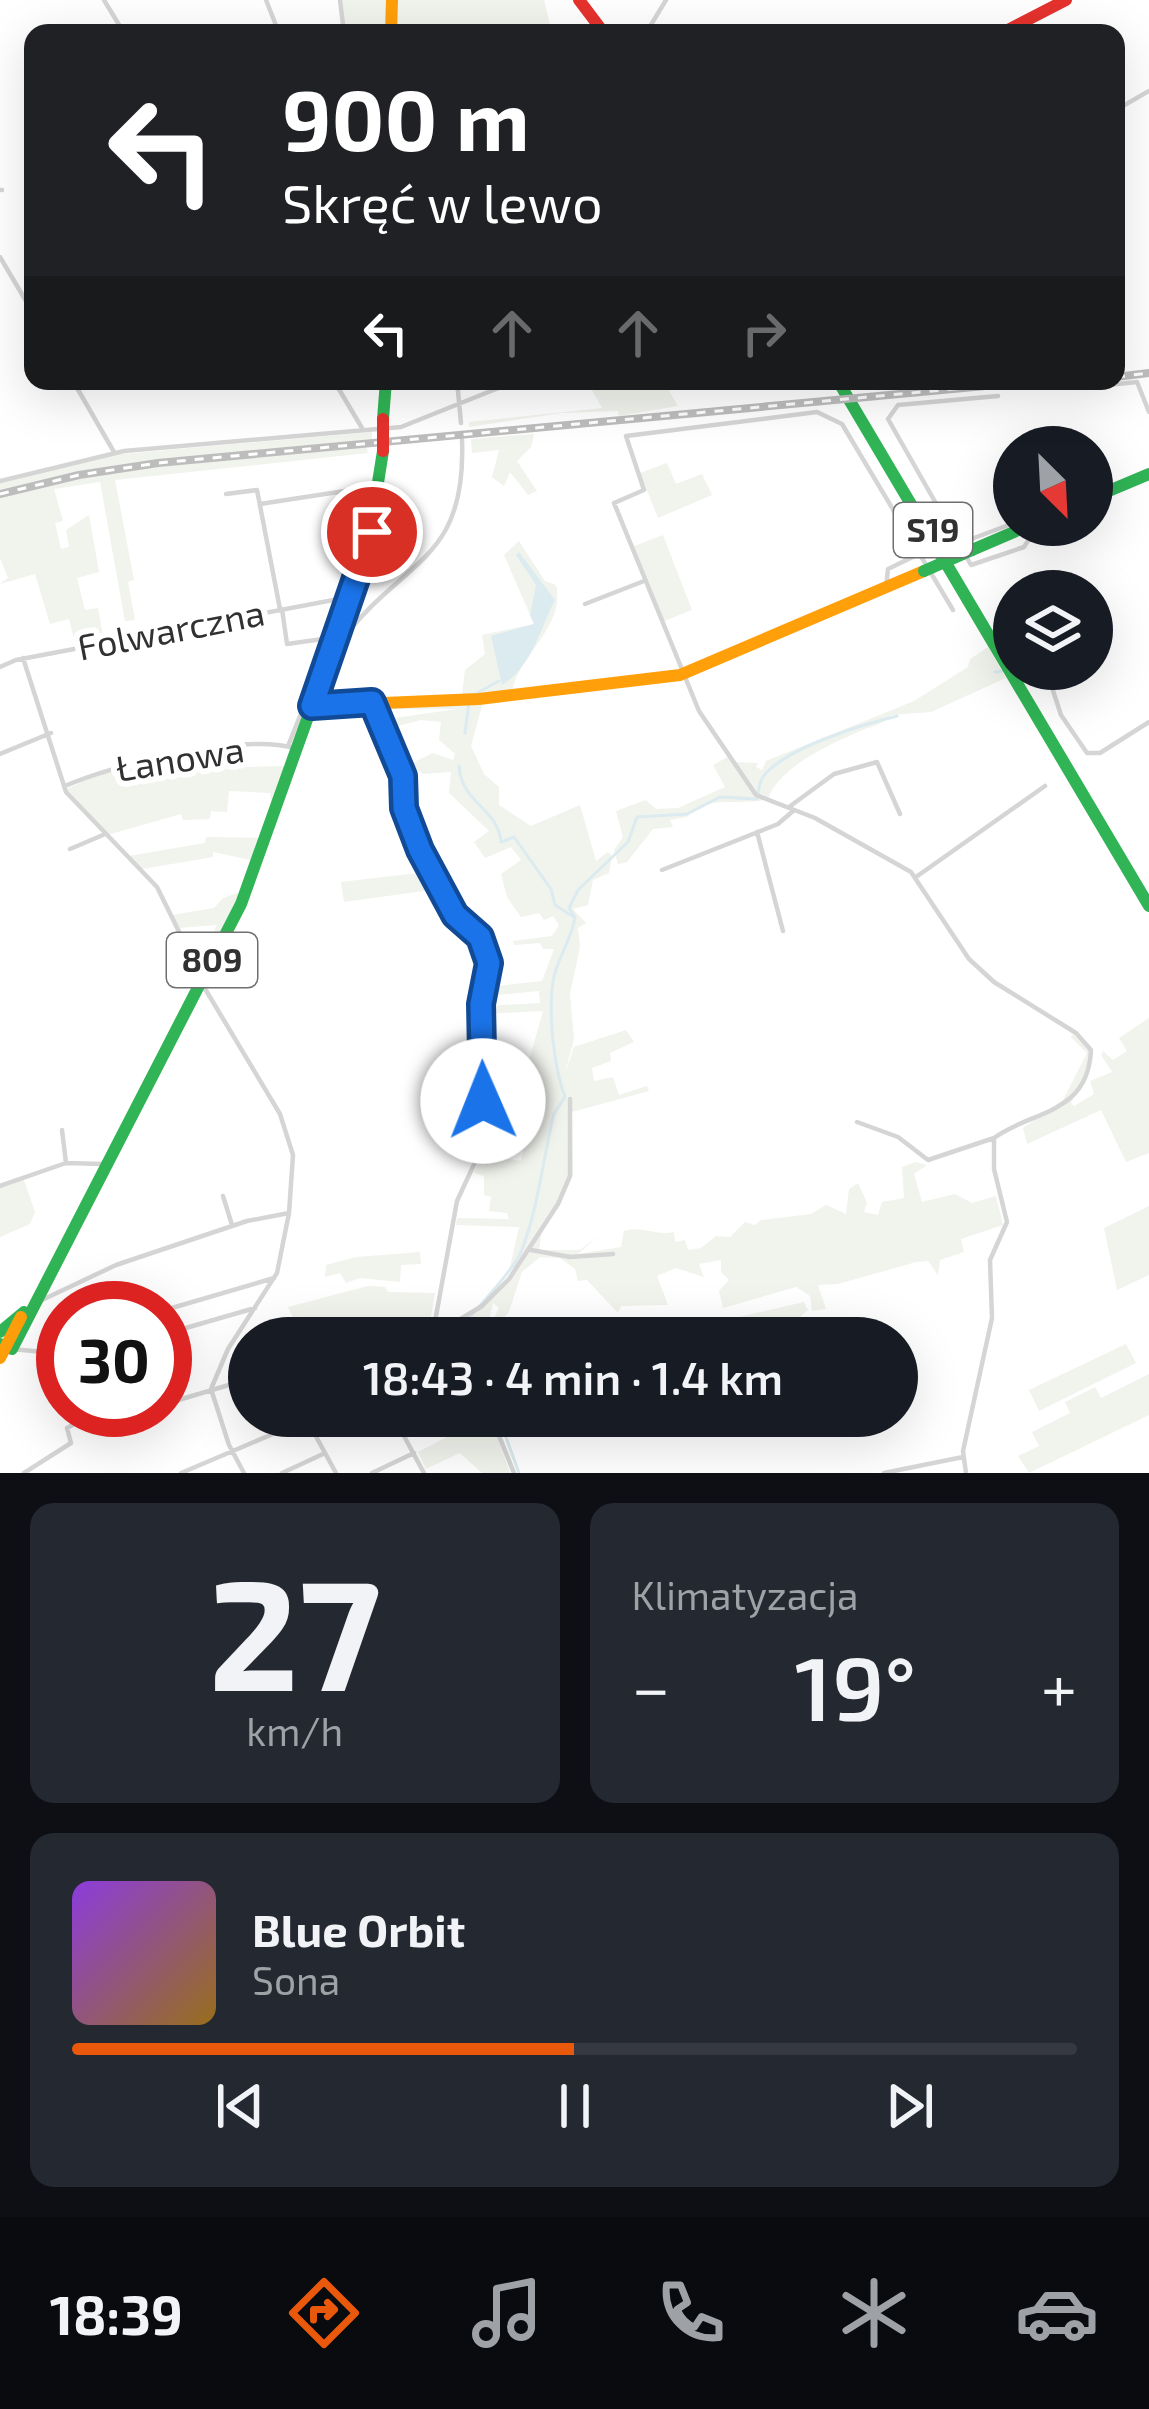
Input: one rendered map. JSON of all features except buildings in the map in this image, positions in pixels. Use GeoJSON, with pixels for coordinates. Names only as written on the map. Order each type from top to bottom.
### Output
{"type":"FeatureCollection","features":[{"type":"Feature","properties":{"kind":"main road"},"geometry":{"type":"LineString","coordinates":[[1019,24],[1066,0]]}},
{"type":"Feature","properties":{"kind":"main road"},"geometry":{"type":"LineString","coordinates":[[1011,24],[1043,11]]}},
{"type":"Feature","properties":{"kind":"main road","name":"809"},"geometry":{"type":"LineString","coordinates":[[46,1281],[246,892],[292,748],[315,705],[374,525],[385,390]]}},
{"type":"Feature","properties":{"kind":"main road","name":"S19"},"geometry":{"type":"LineString","coordinates":[[846,390],[993,632]]}},
{"type":"Feature","properties":{"kind":"main road","name":"S19"},"geometry":{"type":"LineString","coordinates":[[846,390],[1149,906]]}},
{"type":"Feature","properties":{"kind":"main road"},"geometry":{"type":"LineString","coordinates":[[1113,489],[1149,474]]}},
{"type":"Feature","properties":{"kind":"main road"},"geometry":{"type":"LineString","coordinates":[[315,705],[471,699],[683,675],[993,538]]}},
{"type":"Feature","properties":{"kind":"main road","name":"S19"},"geometry":{"type":"LineString","coordinates":[[1028,690],[1149,895]]}},
{"type":"Feature","properties":{"kind":"main road","name":"809"},"geometry":{"type":"LineString","coordinates":[[0,1371],[21,1317],[67,1240]]}},
{"type":"Feature","properties":{"kind":"main road","name":"809"},"geometry":{"type":"LineString","coordinates":[[7,1345],[36,1301]]}},
{"type":"Feature","properties":{"kind":"street"},"geometry":{"type":"LineString","coordinates":[[0,257],[24,298]]}},
{"type":"Feature","properties":{"kind":"street"},"geometry":{"type":"LineString","coordinates":[[1125,383],[1137,382],[1149,412]]}},
{"type":"Feature","properties":{"kind":"street"},"geometry":{"type":"LineString","coordinates":[[78,390],[114,452]]}},
{"type":"Feature","properties":{"kind":"street"},"geometry":{"type":"LineString","coordinates":[[340,390],[364,430]]}},
{"type":"Feature","properties":{"kind":"street"},"geometry":{"type":"LineString","coordinates":[[458,390],[461,423]]}},
{"type":"Feature","properties":{"kind":"street"},"geometry":{"type":"LineString","coordinates":[[0,481],[114,452],[415,424],[493,390]]}},
{"type":"Feature","properties":{"kind":"street"},"geometry":{"type":"LineString","coordinates":[[993,533],[965,547],[888,416],[898,405],[998,395]]}},
{"type":"Feature","properties":{"kind":"street"},"geometry":{"type":"LineString","coordinates":[[857,1122],[898,1137],[928,1160],[994,1138],[1066,1104],[1085,1073],[1091,1050],[1069,1028],[979,969],[948,932],[916,877],[791,808],[758,796],[700,713],[614,503],[644,490],[625,440],[628,434],[827,414],[842,424],[953,610]]}},
{"type":"Feature","properties":{"kind":"street"},"geometry":{"type":"LineString","coordinates":[[364,526],[337,631],[340,643],[449,527],[463,486],[462,439]]}},
{"type":"Feature","properties":{"kind":"street"},"geometry":{"type":"LineString","coordinates":[[260,502],[364,488],[370,493]]}},
{"type":"Feature","properties":{"kind":"street"},"geometry":{"type":"LineString","coordinates":[[226,494],[256,489],[287,644],[337,631]]}},
{"type":"Feature","properties":{"kind":"street"},"geometry":{"type":"LineString","coordinates":[[886,587],[888,569],[921,553]]}},
{"type":"Feature","properties":{"kind":"street"},"geometry":{"type":"LineString","coordinates":[[585,604],[644,580]]}},
{"type":"Feature","properties":{"kind":"street","name":"Folwarczna"},"geometry":{"type":"LineString","coordinates":[[0,667],[23,658],[346,600]]}},
{"type":"Feature","properties":{"kind":"street"},"geometry":{"type":"LineString","coordinates":[[23,658],[65,786],[103,835],[157,887],[191,956],[209,966]]}},
{"type":"Feature","properties":{"kind":"street"},"geometry":{"type":"LineString","coordinates":[[1053,690],[1061,715],[1087,753],[1100,753],[1149,722]]}},
{"type":"Feature","properties":{"kind":"street"},"geometry":{"type":"LineString","coordinates":[[372,702],[403,776],[404,808],[416,840],[455,915],[480,937],[491,971],[481,1004],[483,1139],[459,1195],[437,1317]]}},
{"type":"Feature","properties":{"kind":"street"},"geometry":{"type":"LineString","coordinates":[[0,754],[51,733]]}},
{"type":"Feature","properties":{"kind":"street","name":"Łanowa"},"geometry":{"type":"LineString","coordinates":[[65,786],[96,772],[180,754],[292,748]]}},
{"type":"Feature","properties":{"kind":"street"},"geometry":{"type":"LineString","coordinates":[[662,870],[786,819],[791,808],[835,774],[878,762],[900,814]]}},
{"type":"Feature","properties":{"kind":"street"},"geometry":{"type":"LineString","coordinates":[[916,877],[1045,786]]}},
{"type":"Feature","properties":{"kind":"street"},"geometry":{"type":"LineString","coordinates":[[757,832],[783,931]]}},
{"type":"Feature","properties":{"kind":"street"},"geometry":{"type":"LineString","coordinates":[[70,849],[103,835]]}},
{"type":"Feature","properties":{"kind":"street"},"geometry":{"type":"LineString","coordinates":[[201,982],[286,1126],[294,1166],[290,1213],[274,1278],[220,1362],[212,1390],[244,1473]]}},
{"type":"Feature","properties":{"kind":"street"},"geometry":{"type":"LineString","coordinates":[[463,1317],[509,1279],[531,1250],[570,1176],[571,1099]]}},
{"type":"Feature","properties":{"kind":"street"},"geometry":{"type":"LineString","coordinates":[[62,1130],[66,1163]]}},
{"type":"Feature","properties":{"kind":"street"},"geometry":{"type":"LineString","coordinates":[[966,1473],[963,1456],[992,1318],[990,1262],[1007,1222],[994,1169],[994,1138]]}},
{"type":"Feature","properties":{"kind":"street"},"geometry":{"type":"LineString","coordinates":[[0,1186],[66,1163],[92,1161],[106,1166]]}},
{"type":"Feature","properties":{"kind":"street"},"geometry":{"type":"LineString","coordinates":[[223,1196],[232,1227]]}},
{"type":"Feature","properties":{"kind":"street"},"geometry":{"type":"LineString","coordinates":[[78,1281],[116,1264],[290,1213]]}},
{"type":"Feature","properties":{"kind":"street"},"geometry":{"type":"LineString","coordinates":[[531,1250],[570,1257],[613,1254]]}},
{"type":"Feature","properties":{"kind":"street"},"geometry":{"type":"LineString","coordinates":[[192,1302],[274,1278]]}},
{"type":"Feature","properties":{"kind":"street"},"geometry":{"type":"LineString","coordinates":[[192,1330],[255,1308]]}},
{"type":"Feature","properties":{"kind":"street"},"geometry":{"type":"LineString","coordinates":[[192,1396],[228,1385]]}},
{"type":"Feature","properties":{"kind":"street"},"geometry":{"type":"LineString","coordinates":[[24,1473],[36,1470],[71,1443],[69,1437]]}},
{"type":"Feature","properties":{"kind":"street"},"geometry":{"type":"LineString","coordinates":[[181,1473],[260,1437]]}},
{"type":"Feature","properties":{"kind":"street"},"geometry":{"type":"LineString","coordinates":[[314,1437],[336,1473]]}},
{"type":"Feature","properties":{"kind":"street"},"geometry":{"type":"LineString","coordinates":[[405,1437],[424,1473]]}},
{"type":"Feature","properties":{"kind":"street"},"geometry":{"type":"LineString","coordinates":[[504,1437],[514,1473]]}},
{"type":"Feature","properties":{"kind":"street"},"geometry":{"type":"LineString","coordinates":[[372,1473],[414,1453]]}},
{"type":"Feature","properties":{"kind":"street"},"geometry":{"type":"LineString","coordinates":[[282,1473],[323,1454]]}},
{"type":"Feature","properties":{"kind":"street"},"geometry":{"type":"LineString","coordinates":[[884,1473],[963,1456]]}},
{"type":"Feature","properties":{"kind":"shaded area"},"geometry":{"type":"Polygon","coordinates":[[[341,0],[544,0],[550,24],[344,24],[341,0]]]}},
{"type":"Feature","properties":{"kind":"shaded area"},"geometry":{"type":"Polygon","coordinates":[[[592,390],[668,390],[678,406],[619,416],[618,411],[561,413],[469,427],[469,422],[602,408],[592,390]]]}},
{"type":"Feature","properties":{"kind":"shaded area"},"geometry":{"type":"Polygon","coordinates":[[[372,432],[372,439],[138,462],[0,491],[0,483],[111,455],[372,432]]]}},
{"type":"Feature","properties":{"kind":"shaded area"},"geometry":{"type":"Polygon","coordinates":[[[534,434],[531,447],[517,461],[537,491],[528,495],[510,472],[504,486],[492,477],[499,450],[472,453],[471,439],[534,434]]]}},
{"type":"Feature","properties":{"kind":"shaded area"},"geometry":{"type":"Polygon","coordinates":[[[366,446],[368,453],[115,480],[134,580],[128,582],[135,620],[125,621],[100,482],[54,489],[63,521],[55,523],[61,549],[69,547],[66,530],[89,515],[99,572],[77,578],[85,610],[98,608],[104,641],[76,647],[69,619],[50,624],[35,574],[0,584],[8,578],[0,558],[0,497],[110,471],[366,446]]]}},
{"type":"Feature","properties":{"kind":"shaded area"},"geometry":{"type":"Polygon","coordinates":[[[667,463],[676,484],[702,474],[712,495],[658,518],[640,473],[667,463]]]}},
{"type":"Feature","properties":{"kind":"shaded area"},"geometry":{"type":"Polygon","coordinates":[[[663,535],[692,610],[662,622],[632,547],[663,535]]]}},
{"type":"Feature","properties":{"kind":"shaded area"},"geometry":{"type":"Polygon","coordinates":[[[519,541],[545,581],[556,585],[554,614],[512,691],[462,696],[465,670],[485,654],[482,635],[534,624],[504,555],[519,541]]]}},
{"type":"Feature","properties":{"kind":"shaded area"},"geometry":{"type":"Polygon","coordinates":[[[519,552],[555,600],[528,658],[502,685],[491,636],[534,624],[530,615],[536,585],[516,555],[519,552]]]}},
{"type":"Feature","properties":{"kind":"shaded area"},"geometry":{"type":"Polygon","coordinates":[[[988,647],[993,656],[993,684],[931,712],[891,715],[833,744],[782,777],[768,799],[704,805],[687,817],[670,820],[673,827],[653,829],[627,862],[618,864],[614,850],[623,837],[616,811],[646,800],[656,809],[678,808],[725,787],[713,765],[729,756],[735,762],[758,763],[756,767],[762,770],[766,761],[914,701],[968,667],[970,659],[988,647]]]}},
{"type":"Feature","properties":{"kind":"shaded area"},"geometry":{"type":"Polygon","coordinates":[[[483,702],[471,746],[484,774],[499,787],[499,805],[531,826],[580,805],[596,861],[608,852],[612,856],[609,873],[593,880],[588,905],[573,909],[586,923],[578,928],[580,947],[570,994],[574,1039],[565,1073],[574,1047],[626,1030],[634,1042],[610,1053],[611,1061],[592,1068],[594,1081],[613,1077],[619,1095],[647,1086],[649,1091],[572,1112],[573,1174],[541,1235],[539,1250],[580,1250],[599,1235],[578,1254],[621,1247],[624,1231],[636,1229],[674,1232],[675,1242],[685,1240],[688,1250],[701,1248],[716,1236],[730,1237],[745,1222],[755,1225],[761,1220],[811,1214],[826,1205],[846,1214],[849,1189],[858,1183],[867,1203],[864,1212],[878,1215],[882,1202],[904,1198],[902,1167],[915,1162],[927,1165],[914,1174],[922,1202],[955,1194],[972,1203],[996,1196],[1003,1225],[961,1239],[964,1252],[940,1260],[938,1275],[928,1261],[916,1262],[818,1285],[826,1309],[812,1311],[810,1296],[796,1287],[723,1308],[719,1291],[729,1280],[721,1272],[721,1260],[699,1264],[704,1277],[676,1268],[657,1276],[668,1305],[621,1306],[618,1313],[587,1280],[578,1281],[575,1269],[560,1258],[540,1257],[522,1272],[504,1317],[494,1317],[499,1308],[493,1303],[490,1317],[466,1317],[500,1292],[514,1269],[510,1267],[519,1227],[456,1225],[457,1218],[509,1219],[507,1213],[489,1211],[491,1197],[484,1195],[484,1176],[474,1173],[481,1154],[521,1161],[523,1149],[511,1146],[507,1104],[508,1099],[518,1100],[543,1011],[483,1014],[484,1006],[540,1003],[539,991],[486,996],[489,987],[542,981],[554,949],[543,949],[540,943],[514,945],[513,941],[552,936],[559,925],[553,916],[544,920],[539,913],[521,917],[507,897],[501,874],[521,860],[511,847],[485,858],[474,842],[489,831],[449,793],[451,772],[423,774],[410,764],[433,753],[453,760],[455,754],[439,740],[441,722],[421,720],[390,728],[391,734],[386,735],[381,720],[457,709],[387,709],[387,705],[483,702]]]}},
{"type":"Feature","properties":{"kind":"shaded area"},"geometry":{"type":"Polygon","coordinates":[[[193,754],[196,768],[285,766],[272,808],[270,793],[229,791],[227,812],[211,811],[210,819],[183,820],[181,814],[107,835],[67,789],[97,774],[193,754]]]}},
{"type":"Feature","properties":{"kind":"shaded area"},"geometry":{"type":"Polygon","coordinates":[[[206,837],[264,838],[255,861],[213,852],[213,857],[142,869],[129,856],[205,843],[206,837]]]}},
{"type":"Feature","properties":{"kind":"shaded area"},"geometry":{"type":"Polygon","coordinates":[[[427,872],[438,889],[344,902],[341,882],[427,872]]]}},
{"type":"Feature","properties":{"kind":"shaded area"},"geometry":{"type":"Polygon","coordinates":[[[241,894],[207,963],[195,958],[191,947],[207,945],[217,925],[179,928],[172,915],[214,908],[241,894]]]}},
{"type":"Feature","properties":{"kind":"shaded area"},"geometry":{"type":"Polygon","coordinates":[[[1149,1018],[1149,1153],[1126,1162],[1101,1110],[1027,1144],[1023,1128],[1063,1100],[1087,1053],[1073,1034],[1090,1051],[1086,1073],[1071,1103],[1074,1106],[1094,1094],[1090,1081],[1112,1072],[1103,1051],[1113,1060],[1127,1051],[1119,1038],[1149,1018]]]}},
{"type":"Feature","properties":{"kind":"shaded area"},"geometry":{"type":"Polygon","coordinates":[[[23,1177],[35,1212],[30,1224],[0,1237],[0,1187],[23,1177]]]}},
{"type":"Feature","properties":{"kind":"shaded area"},"geometry":{"type":"Polygon","coordinates":[[[1149,1206],[1149,1275],[1117,1290],[1104,1228],[1149,1206]]]}},
{"type":"Feature","properties":{"kind":"shaded area"},"geometry":{"type":"Polygon","coordinates":[[[420,1252],[421,1264],[401,1265],[400,1282],[360,1278],[346,1283],[340,1273],[325,1277],[326,1265],[356,1257],[420,1252]]]}},
{"type":"Feature","properties":{"kind":"shaded area"},"geometry":{"type":"Polygon","coordinates":[[[368,1286],[385,1287],[388,1292],[435,1293],[431,1317],[293,1317],[288,1307],[368,1286]]]}},
{"type":"Feature","properties":{"kind":"shaded area"},"geometry":{"type":"Polygon","coordinates":[[[804,1302],[808,1310],[800,1317],[739,1317],[804,1302]]]}},
{"type":"Feature","properties":{"kind":"shaded area"},"geometry":{"type":"Polygon","coordinates":[[[1126,1344],[1136,1363],[1039,1411],[1029,1390],[1126,1344]]]}},
{"type":"Feature","properties":{"kind":"shaded area"},"geometry":{"type":"Polygon","coordinates":[[[1149,1374],[1149,1415],[1029,1473],[1018,1456],[1039,1446],[1032,1432],[1070,1413],[1065,1402],[1095,1387],[1101,1398],[1149,1374]]]}},
{"type":"Feature","properties":{"kind":"shaded area"},"geometry":{"type":"Polygon","coordinates":[[[447,1437],[497,1437],[510,1473],[482,1473],[460,1453],[426,1469],[418,1452],[447,1437]]]}},
{"type":"Feature","properties":{"kind":"waterway"},"geometry":{"type":"LineString","coordinates":[[475,694],[499,681]]}},
{"type":"Feature","properties":{"kind":"waterway"},"geometry":{"type":"LineString","coordinates":[[465,733],[469,702]]}},
{"type":"Feature","properties":{"kind":"waterway"},"geometry":{"type":"LineString","coordinates":[[468,1317],[521,1252],[554,1114],[565,1097],[555,1056],[552,995],[575,917],[569,908],[578,890],[628,842],[637,817],[687,814],[720,797],[757,799],[764,776],[792,754],[897,716]]}},
{"type":"Feature","properties":{"kind":"waterway"},"geometry":{"type":"LineString","coordinates":[[459,766],[466,789],[493,821],[501,842],[514,837],[551,889],[555,905],[572,916]]}},
{"type":"Feature","properties":{"kind":"waterway"},"geometry":{"type":"LineString","coordinates":[[506,1437],[519,1473]]}},
{"type":"Feature","properties":{"kind":"railway"},"geometry":{"type":"LineString","coordinates":[[1125,376],[1149,373]]}},
{"type":"Feature","properties":{"kind":"railway"},"geometry":{"type":"LineString","coordinates":[[0,494],[158,463],[943,390]]}},
{"type":"Feature","properties":{"kind":"traffic: fast"},"geometry":{"type":"LineString","coordinates":[[383,419],[385,390]]}},
{"type":"Feature","properties":{"kind":"traffic: fast"},"geometry":{"type":"LineString","coordinates":[[843,390],[1149,906]]}},
{"type":"Feature","properties":{"kind":"traffic: fast"},"geometry":{"type":"LineString","coordinates":[[0,1344],[12,1349],[241,904],[367,552],[383,451]]}},
{"type":"Feature","properties":{"kind":"traffic: fast"},"geometry":{"type":"LineString","coordinates":[[1113,489],[1149,474]]}},
{"type":"Feature","properties":{"kind":"traffic: fast"},"geometry":{"type":"LineString","coordinates":[[972,550],[993,541]]}},
{"type":"Feature","properties":{"kind":"traffic: fast"},"geometry":{"type":"LineString","coordinates":[[924,571],[972,550]]}},
{"type":"Feature","properties":{"kind":"traffic: fast"},"geometry":{"type":"LineString","coordinates":[[0,1332],[24,1312]]}},
{"type":"Feature","properties":{"kind":"traffic: slow"},"geometry":{"type":"LineString","coordinates":[[391,24],[392,0]]}},
{"type":"Feature","properties":{"kind":"traffic: slow"},"geometry":{"type":"LineString","coordinates":[[312,706],[479,699],[680,675],[924,571]]}},
{"type":"Feature","properties":{"kind":"traffic: slow"},"geometry":{"type":"LineString","coordinates":[[0,1358],[21,1317]]}},
{"type":"Feature","properties":{"kind":"traffic: jam"},"geometry":{"type":"LineString","coordinates":[[579,0],[597,24]]}},
{"type":"Feature","properties":{"kind":"traffic: jam"},"geometry":{"type":"LineString","coordinates":[[1019,24],[1066,0]]}},
{"type":"Feature","properties":{"kind":"traffic: jam"},"geometry":{"type":"LineString","coordinates":[[383,419],[383,451]]}},
{"type":"Feature","properties":{"kind":"route"},"geometry":{"type":"LineString","coordinates":[[372,532],[312,706],[326,709],[372,702],[403,776],[404,808],[420,850],[455,915],[480,937],[491,971],[481,1004],[483,1101]]}}]}
